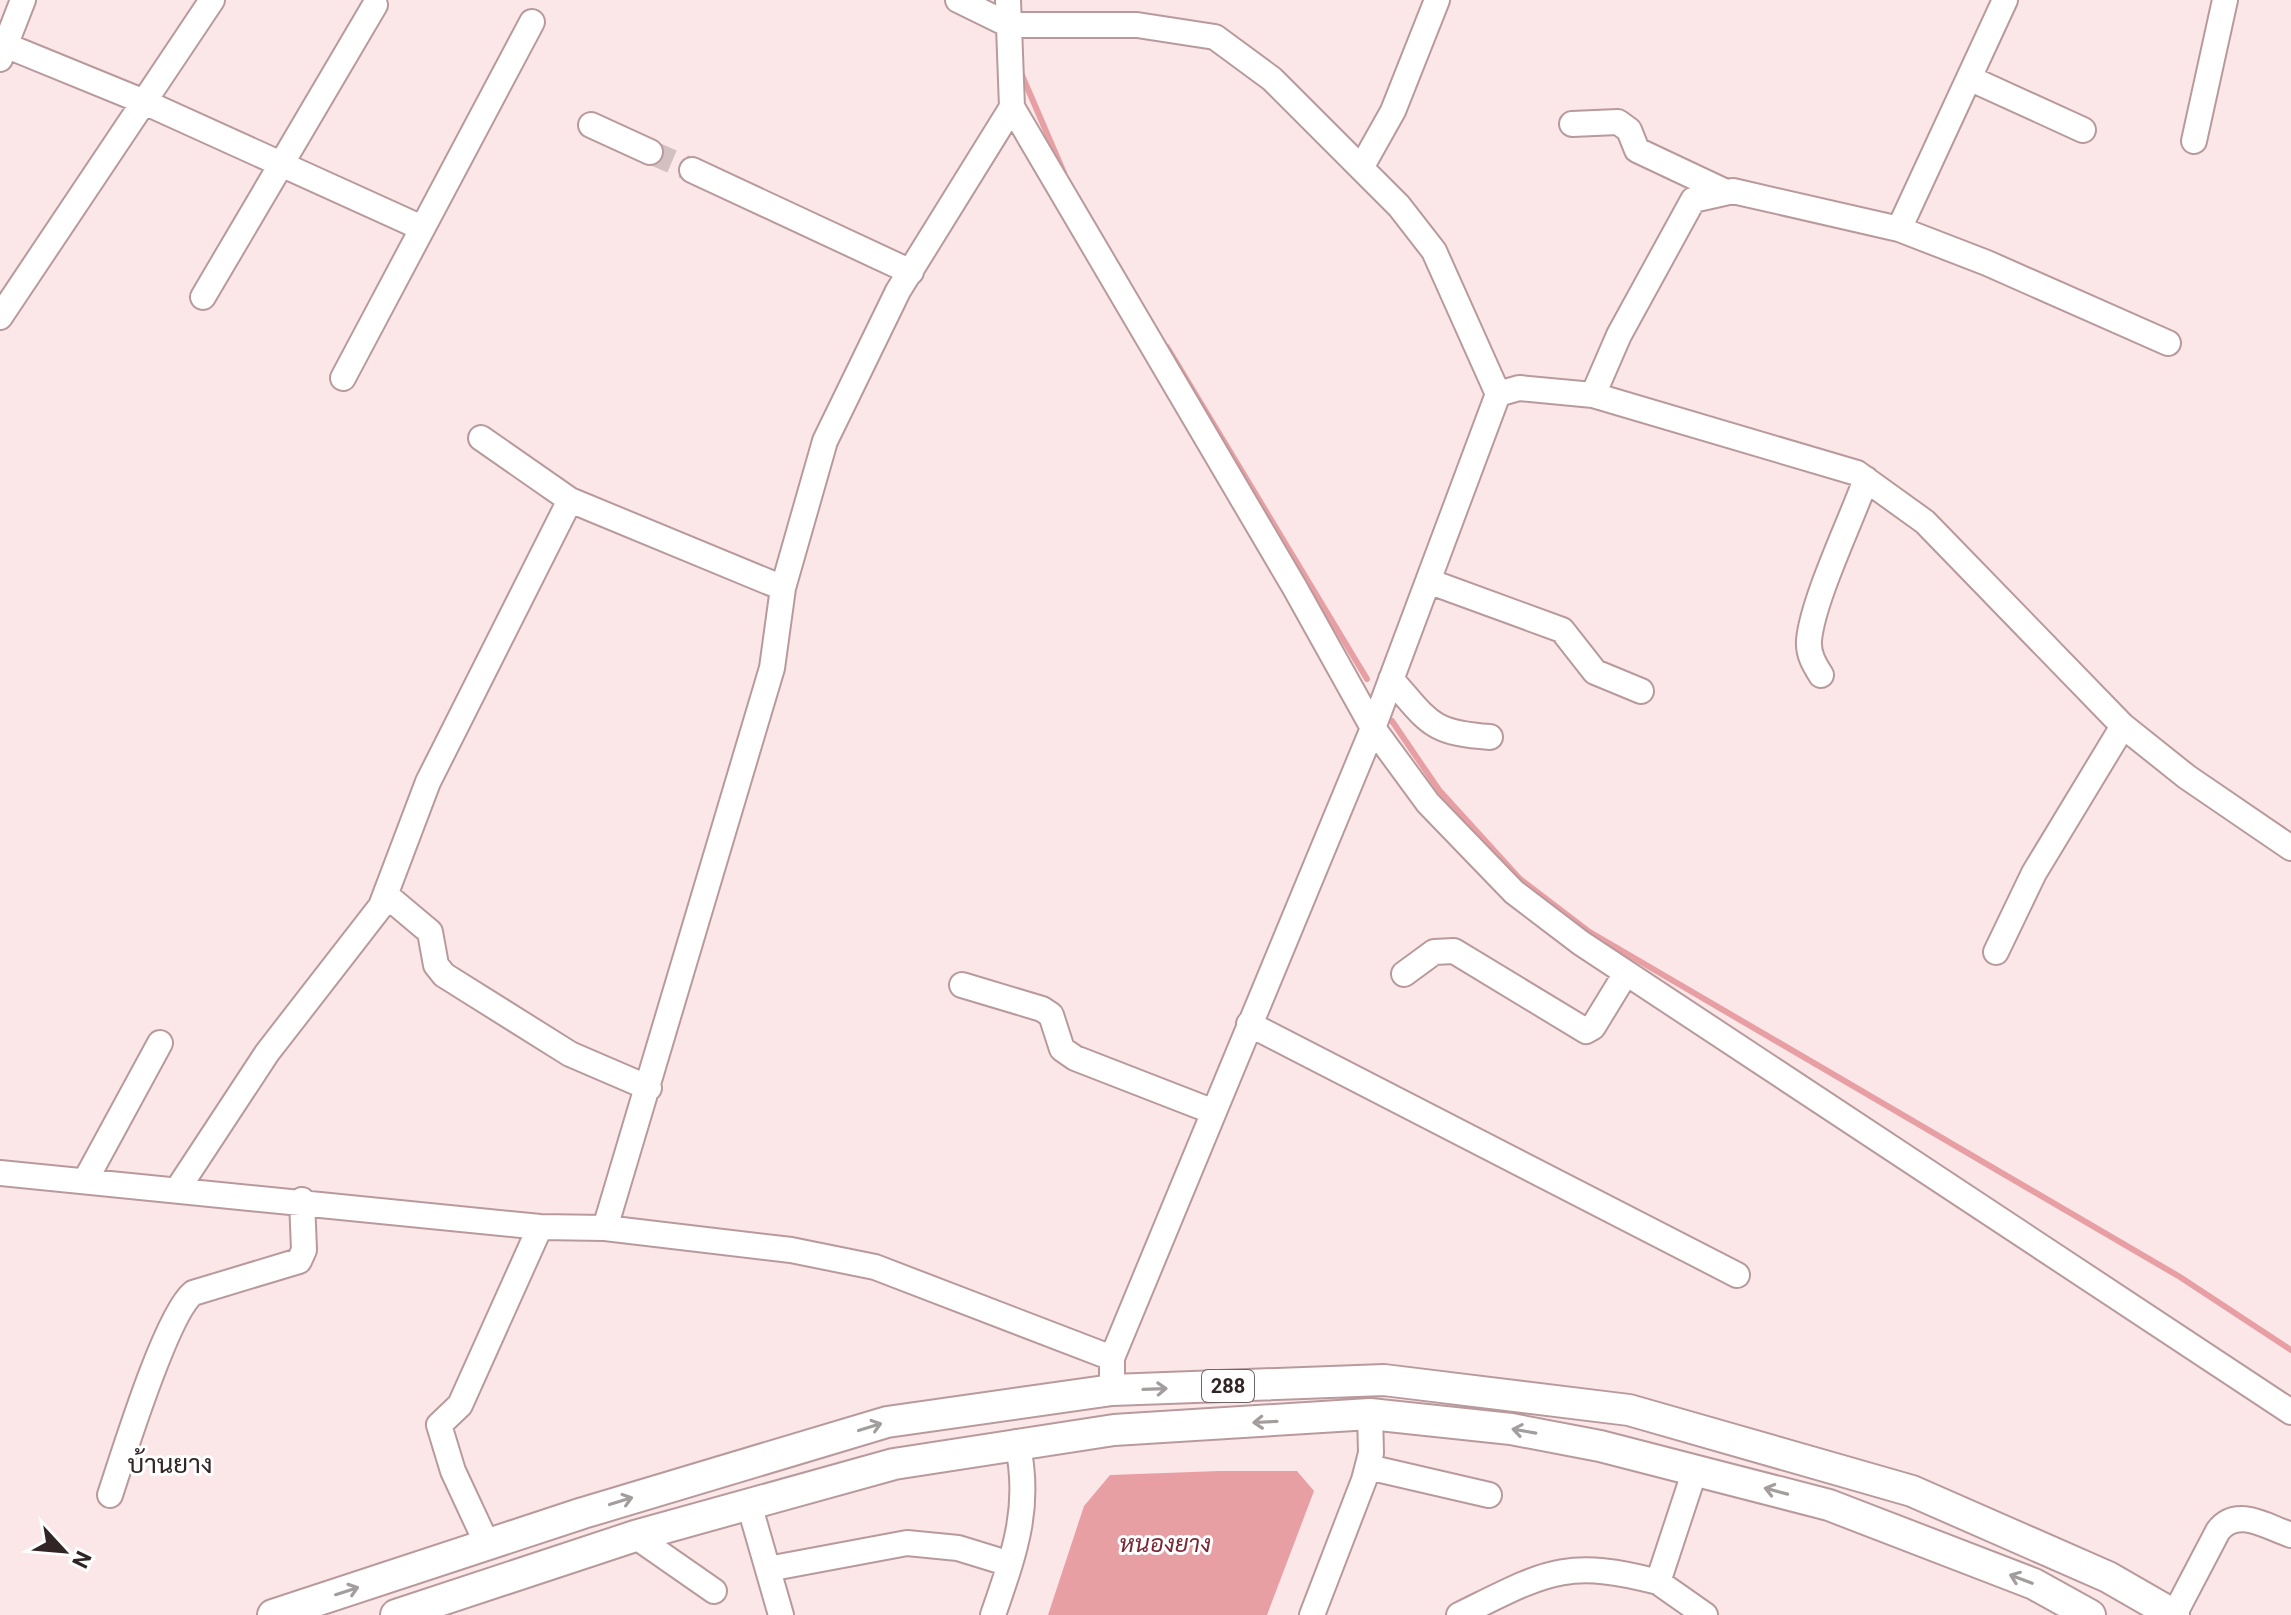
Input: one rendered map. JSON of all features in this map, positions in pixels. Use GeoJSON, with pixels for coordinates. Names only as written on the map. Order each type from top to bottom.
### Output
{"type":"FeatureCollection","features":[{"type":"Feature","properties":{"kind":"main road","name":"288"},"geometry":{"type":"LineString","coordinates":[[273,1615],[583,1513],[887,1422],[1112,1390],[1384,1380],[1629,1410],[1912,1491],[2108,1577],[2174,1615]]}},
{"type":"Feature","properties":{"kind":"main road","name":"288"},"geometry":{"type":"LineString","coordinates":[[396,1615],[635,1536],[894,1464],[1017,1442],[1114,1430],[1370,1414],[1511,1429],[1600,1446],[1829,1505],[2034,1584],[2090,1615]]}},
{"type":"Feature","properties":{"kind":"main road"},"geometry":{"type":"LineString","coordinates":[[583,1513],[594,1550]]}},
{"type":"Feature","properties":{"kind":"street"},"geometry":{"type":"LineString","coordinates":[[23,0],[2,49],[142,101],[422,228]]}},
{"type":"Feature","properties":{"kind":"street"},"geometry":{"type":"LineString","coordinates":[[0,317],[212,0]]}},
{"type":"Feature","properties":{"kind":"street"},"geometry":{"type":"LineString","coordinates":[[958,0],[1009,25],[1137,25],[1215,37],[1272,79],[1399,206],[1434,251],[1498,394],[1373,728],[1112,1358],[1112,1390]]}},
{"type":"Feature","properties":{"kind":"street"},"geometry":{"type":"LineString","coordinates":[[1008,0],[1012,107],[1295,588],[1373,728],[1428,803],[1514,892],[1626,973],[2291,1412]]}},
{"type":"Feature","properties":{"kind":"street"},"geometry":{"type":"LineString","coordinates":[[1361,168],[1393,111],[1437,0]]}},
{"type":"Feature","properties":{"kind":"street"},"geometry":{"type":"LineString","coordinates":[[1899,229],[2005,0]]}},
{"type":"Feature","properties":{"kind":"street"},"geometry":{"type":"LineString","coordinates":[[2194,141],[2225,0]]}},
{"type":"Feature","properties":{"kind":"street"},"geometry":{"type":"LineString","coordinates":[[203,297],[375,5]]}},
{"type":"Feature","properties":{"kind":"street"},"geometry":{"type":"LineString","coordinates":[[343,378],[532,22]]}},
{"type":"Feature","properties":{"kind":"street"},"geometry":{"type":"LineString","coordinates":[[1969,78],[2083,130]]}},
{"type":"Feature","properties":{"kind":"street"},"geometry":{"type":"LineString","coordinates":[[605,1228],[772,668],[783,588],[825,441],[911,272],[1012,107]]}},
{"type":"Feature","properties":{"kind":"street"},"geometry":{"type":"LineString","coordinates":[[1572,124],[1618,122],[1629,130],[1637,150],[1724,191],[1899,229],[1987,263],[2168,343]]}},
{"type":"Feature","properties":{"kind":"street"},"geometry":{"type":"LineString","coordinates":[[591,125],[650,152]]}},
{"type":"Feature","properties":{"kind":"street"},"geometry":{"type":"LineString","coordinates":[[692,170],[911,272]]}},
{"type":"Feature","properties":{"kind":"street"},"geometry":{"type":"LineString","coordinates":[[1593,395],[1619,335],[1693,200],[1724,191]]}},
{"type":"Feature","properties":{"kind":"street"},"geometry":{"type":"LineString","coordinates":[[1498,394],[1519,388],[1593,395],[1857,473],[1925,522],[2123,726],[2187,777],[2291,848]]}},
{"type":"Feature","properties":{"kind":"street"},"geometry":{"type":"LineString","coordinates":[[481,438],[570,500],[783,588]]}},
{"type":"Feature","properties":{"kind":"street"},"geometry":{"type":"LineString","coordinates":[[1821,675],[1811,660],[1809,641],[1866,479]]}},
{"type":"Feature","properties":{"kind":"street"},"geometry":{"type":"LineString","coordinates":[[177,1190],[267,1053],[381,906],[428,782],[570,500]]}},
{"type":"Feature","properties":{"kind":"street"},"geometry":{"type":"LineString","coordinates":[[1428,581],[1562,630],[1574,641],[1591,669],[1641,691]]}},
{"type":"Feature","properties":{"kind":"street"},"geometry":{"type":"LineString","coordinates":[[1391,679],[1431,724],[1455,735],[1490,737]]}},
{"type":"Feature","properties":{"kind":"street"},"geometry":{"type":"LineString","coordinates":[[1996,952],[2034,873],[2123,726]]}},
{"type":"Feature","properties":{"kind":"street"},"geometry":{"type":"LineString","coordinates":[[386,895],[427,928],[436,965],[444,975],[570,1054],[649,1088]]}},
{"type":"Feature","properties":{"kind":"street"},"geometry":{"type":"LineString","coordinates":[[1404,974],[1434,952],[1454,951],[1586,1031],[1593,1027],[1626,973]]}},
{"type":"Feature","properties":{"kind":"street"},"geometry":{"type":"LineString","coordinates":[[962,985],[1042,1009],[1051,1015],[1062,1049],[1075,1058],[1214,1112]]}},
{"type":"Feature","properties":{"kind":"street"},"geometry":{"type":"LineString","coordinates":[[1249,1024],[1737,1275]]}},
{"type":"Feature","properties":{"kind":"street"},"geometry":{"type":"LineString","coordinates":[[85,1181],[160,1043]]}},
{"type":"Feature","properties":{"kind":"street"},"geometry":{"type":"LineString","coordinates":[[0,1173],[302,1200],[540,1227],[605,1228],[791,1250],[875,1267],[1112,1358]]}},
{"type":"Feature","properties":{"kind":"street"},"geometry":{"type":"LineString","coordinates":[[110,1495],[143,1398],[182,1306],[193,1293],[299,1261],[304,1250],[302,1200]]}},
{"type":"Feature","properties":{"kind":"street"},"geometry":{"type":"LineString","coordinates":[[487,1544],[453,1471],[439,1427],[443,1418],[456,1412],[471,1383],[540,1227]]}},
{"type":"Feature","properties":{"kind":"street"},"geometry":{"type":"LineString","coordinates":[[1312,1615],[1368,1467],[1370,1414]]}},
{"type":"Feature","properties":{"kind":"street"},"geometry":{"type":"LineString","coordinates":[[993,1615],[1020,1536],[1025,1476],[1017,1442]]}},
{"type":"Feature","properties":{"kind":"street"},"geometry":{"type":"LineString","coordinates":[[1368,1467],[1489,1495]]}},
{"type":"Feature","properties":{"kind":"street"},"geometry":{"type":"LineString","coordinates":[[1658,1582],[1695,1470]]}},
{"type":"Feature","properties":{"kind":"street"},"geometry":{"type":"LineString","coordinates":[[749,1504],[781,1615]]}},
{"type":"Feature","properties":{"kind":"street"},"geometry":{"type":"LineString","coordinates":[[2174,1615],[2218,1531],[2229,1520],[2242,1518],[2291,1535]]}},
{"type":"Feature","properties":{"kind":"street"},"geometry":{"type":"LineString","coordinates":[[635,1536],[714,1591]]}},
{"type":"Feature","properties":{"kind":"street"},"geometry":{"type":"LineString","coordinates":[[768,1569],[907,1543],[958,1548],[1010,1564]]}},
{"type":"Feature","properties":{"kind":"street"},"geometry":{"type":"LineString","coordinates":[[1459,1615],[1527,1582],[1565,1570],[1595,1568],[1658,1582],[1699,1613]]}},
{"type":"Feature","properties":{"kind":"water","name":"หนองยาง"},"geometry":{"type":"Polygon","coordinates":[[[1297,1471],[1314,1491],[1267,1615],[1048,1615],[1084,1506],[1110,1475],[1297,1471]]]}},
{"type":"Feature","properties":{"kind":"waterway"},"geometry":{"type":"LineString","coordinates":[[1021,73],[1064,173]]}},
{"type":"Feature","properties":{"kind":"waterway"},"geometry":{"type":"LineString","coordinates":[[1167,347],[1367,679]]}},
{"type":"Feature","properties":{"kind":"waterway"},"geometry":{"type":"LineString","coordinates":[[1392,721],[1439,790],[1520,879],[1588,931],[2180,1277],[2291,1350]]}},
{"type":"Feature","properties":{"kind":"tunnel"},"geometry":{"type":"LineString","coordinates":[[650,152],[692,170]]}},
{"type":"Feature","properties":{"kind":"district","name":"บ้านยาง"},"geometry":{"type":"Point","coordinates":[170,1464]}}]}
